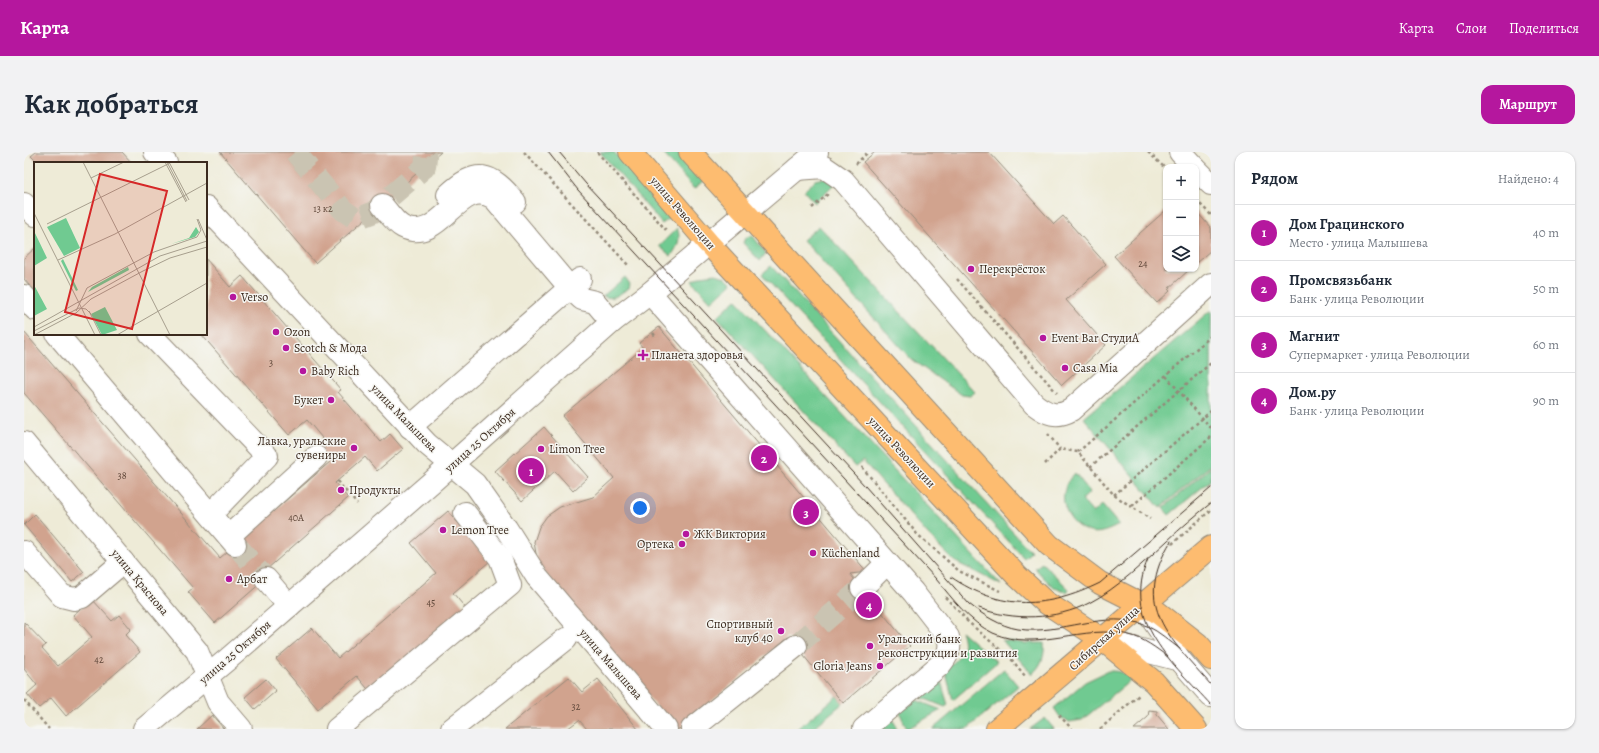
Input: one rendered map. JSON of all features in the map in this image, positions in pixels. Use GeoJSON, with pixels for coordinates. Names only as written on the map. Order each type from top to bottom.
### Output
{"type":"FeatureCollection","features":[{"type":"Feature","properties":{"kind":"main road","name":"улица Революции"},"geometry":{"type":"LineString","coordinates":[[630,152],[708,243],[1017,576],[1045,602],[1103,640],[1154,682],[1196,729]]}},
{"type":"Feature","properties":{"kind":"main road"},"geometry":{"type":"LineString","coordinates":[[690,152],[1049,545],[1100,583],[1157,612],[1198,644],[1211,659]]}},
{"type":"Feature","properties":{"kind":"main road","name":"Сибирская улица"},"geometry":{"type":"LineString","coordinates":[[997,729],[1103,640],[1142,604],[1211,547]]}},
{"type":"Feature","properties":{"kind":"street"},"geometry":{"type":"LineString","coordinates":[[155,152],[165,162]]}},
{"type":"Feature","properties":{"kind":"street","name":"улица 25 Октября"},"geometry":{"type":"LineString","coordinates":[[144,729],[289,606],[612,322],[650,293],[817,152]]}},
{"type":"Feature","properties":{"kind":"street"},"geometry":{"type":"LineString","coordinates":[[1180,152],[1191,164]]}},
{"type":"Feature","properties":{"kind":"street"},"geometry":{"type":"LineString","coordinates":[[797,169],[824,167],[843,180],[1034,404],[1043,411],[1053,415],[1062,415],[1066,404],[1211,284]]}},
{"type":"Feature","properties":{"kind":"street"},"geometry":{"type":"LineString","coordinates":[[1199,172],[1211,184]]}},
{"type":"Feature","properties":{"kind":"street"},"geometry":{"type":"LineString","coordinates":[[386,200],[402,227],[418,230],[431,226],[472,194],[487,194],[494,198],[612,322]]}},
{"type":"Feature","properties":{"kind":"street"},"geometry":{"type":"LineString","coordinates":[[24,204],[34,214]]}},
{"type":"Feature","properties":{"kind":"street","name":"улица Малышева"},"geometry":{"type":"LineString","coordinates":[[207,208],[410,427],[427,444],[475,484],[506,528],[537,577],[666,729]]}},
{"type":"Feature","properties":{"kind":"street"},"geometry":{"type":"LineString","coordinates":[[410,427],[584,292]]}},
{"type":"Feature","properties":{"kind":"street"},"geometry":{"type":"LineString","coordinates":[[650,293],[887,563],[948,637],[949,654],[940,665],[864,729]]}},
{"type":"Feature","properties":{"kind":"street"},"geometry":{"type":"LineString","coordinates":[[24,296],[34,308]]}},
{"type":"Feature","properties":{"kind":"street"},"geometry":{"type":"LineString","coordinates":[[58,335],[232,540],[316,457]]}},
{"type":"Feature","properties":{"kind":"street"},"geometry":{"type":"LineString","coordinates":[[151,335],[267,456],[211,514]]}},
{"type":"Feature","properties":{"kind":"street","name":"улица Краснова"},"geometry":{"type":"LineString","coordinates":[[24,443],[198,651],[218,702],[241,729]]}},
{"type":"Feature","properties":{"kind":"street"},"geometry":{"type":"LineString","coordinates":[[338,729],[510,585],[500,558],[465,513]]}},
{"type":"Feature","properties":{"kind":"street"},"geometry":{"type":"LineString","coordinates":[[24,552],[62,596],[74,599],[82,597],[123,562]]}},
{"type":"Feature","properties":{"kind":"street"},"geometry":{"type":"LineString","coordinates":[[862,588],[887,563]]}},
{"type":"Feature","properties":{"kind":"street"},"geometry":{"type":"LineString","coordinates":[[266,579],[289,606]]}},
{"type":"Feature","properties":{"kind":"street"},"geometry":{"type":"LineString","coordinates":[[1142,604],[1180,660],[1211,696]]}},
{"type":"Feature","properties":{"kind":"street"},"geometry":{"type":"LineString","coordinates":[[452,729],[566,639]]}},
{"type":"Feature","properties":{"kind":"street"},"geometry":{"type":"LineString","coordinates":[[1103,640],[1180,660]]}},
{"type":"Feature","properties":{"kind":"street"},"geometry":{"type":"LineString","coordinates":[[692,729],[796,646]]}},
{"type":"Feature","properties":{"kind":"path"},"geometry":{"type":"LineString","coordinates":[[524,152],[629,266]]}},
{"type":"Feature","properties":{"kind":"path"},"geometry":{"type":"LineString","coordinates":[[598,152],[666,230]]}},
{"type":"Feature","properties":{"kind":"path"},"geometry":{"type":"LineString","coordinates":[[1148,152],[1163,167]]}},
{"type":"Feature","properties":{"kind":"path"},"geometry":{"type":"LineString","coordinates":[[856,164],[861,170]]}},
{"type":"Feature","properties":{"kind":"path"},"geometry":{"type":"LineString","coordinates":[[1199,203],[1211,215]]}},
{"type":"Feature","properties":{"kind":"path"},"geometry":{"type":"LineString","coordinates":[[956,278],[1066,404]]}},
{"type":"Feature","properties":{"kind":"path"},"geometry":{"type":"LineString","coordinates":[[653,333],[656,337]]}},
{"type":"Feature","properties":{"kind":"path"},"geometry":{"type":"LineString","coordinates":[[1078,452],[1211,336]]}},
{"type":"Feature","properties":{"kind":"path"},"geometry":{"type":"LineString","coordinates":[[1090,468],[1211,363]]}},
{"type":"Feature","properties":{"kind":"path"},"geometry":{"type":"LineString","coordinates":[[1166,376],[1211,428]]}},
{"type":"Feature","properties":{"kind":"path"},"geometry":{"type":"LineString","coordinates":[[1114,495],[1211,411]]}},
{"type":"Feature","properties":{"kind":"path"},"geometry":{"type":"LineString","coordinates":[[1132,506],[1211,437]]}},
{"type":"Feature","properties":{"kind":"path"},"geometry":{"type":"LineString","coordinates":[[1045,464],[1060,449],[1078,452],[1114,495],[1150,519]]}},
{"type":"Feature","properties":{"kind":"path"},"geometry":{"type":"LineString","coordinates":[[862,467],[917,534],[959,571],[1000,592]]}},
{"type":"Feature","properties":{"kind":"path"},"geometry":{"type":"LineString","coordinates":[[337,481],[357,504]]}},
{"type":"Feature","properties":{"kind":"path"},"geometry":{"type":"LineString","coordinates":[[1172,544],[1211,510]]}},
{"type":"Feature","properties":{"kind":"path"},"geometry":{"type":"LineString","coordinates":[[948,637],[967,620],[1012,660],[1025,676]]}},
{"type":"Feature","properties":{"kind":"path"},"geometry":{"type":"LineString","coordinates":[[1100,729],[1141,694]]}},
{"type":"Feature","properties":{"kind":"path"},"geometry":{"type":"LineString","coordinates":[[24,700],[49,729]]}},
{"type":"Feature","properties":{"kind":"path"},"geometry":{"type":"LineString","coordinates":[[1059,715],[1072,729]]}},
{"type":"Feature","properties":{"kind":"green space"},"geometry":{"type":"Polygon","coordinates":[[[600,152],[614,152],[670,217],[662,224],[600,152]]]}},
{"type":"Feature","properties":{"kind":"green space"},"geometry":{"type":"Polygon","coordinates":[[[662,152],[677,152],[703,181],[694,189],[662,152]]]}},
{"type":"Feature","properties":{"kind":"green space"},"geometry":{"type":"Polygon","coordinates":[[[827,177],[835,183],[815,203],[804,191],[815,180],[827,177]]]}},
{"type":"Feature","properties":{"kind":"green space"},"geometry":{"type":"Polygon","coordinates":[[[819,226],[975,392],[970,396],[962,395],[912,360],[803,240],[819,226]]]}},
{"type":"Feature","properties":{"kind":"green space"},"geometry":{"type":"Polygon","coordinates":[[[677,228],[679,239],[671,256],[659,246],[677,228]]]}},
{"type":"Feature","properties":{"kind":"green space"},"geometry":{"type":"Polygon","coordinates":[[[752,235],[766,253],[760,261],[743,243],[745,238],[752,235]]]}},
{"type":"Feature","properties":{"kind":"green space"},"geometry":{"type":"Polygon","coordinates":[[[771,266],[1031,552],[1024,558],[780,294],[762,274],[771,266]]]}},
{"type":"Feature","properties":{"kind":"green space"},"geometry":{"type":"Polygon","coordinates":[[[716,274],[725,277],[732,283],[711,302],[692,281],[701,276],[716,274]]]}},
{"type":"Feature","properties":{"kind":"green space"},"geometry":{"type":"Polygon","coordinates":[[[625,277],[630,284],[629,288],[614,297],[610,298],[603,296],[625,277]]]}},
{"type":"Feature","properties":{"kind":"green space"},"geometry":{"type":"Polygon","coordinates":[[[736,299],[1001,585],[954,561],[928,535],[863,461],[855,467],[717,317],[736,299]]]}},
{"type":"Feature","properties":{"kind":"green space"},"geometry":{"type":"Polygon","coordinates":[[[1211,310],[1211,465],[1160,508],[1084,418],[1211,310]]]}},
{"type":"Feature","properties":{"kind":"green space"},"geometry":{"type":"Polygon","coordinates":[[[1211,467],[1211,480],[1169,515],[1163,508],[1211,467]]]}},
{"type":"Feature","properties":{"kind":"green space"},"geometry":{"type":"Polygon","coordinates":[[[1075,473],[1090,492],[1082,500],[1093,513],[1102,505],[1119,525],[1105,531],[1094,533],[1083,529],[1072,520],[1065,508],[1064,493],[1067,482],[1075,473]]]}},
{"type":"Feature","properties":{"kind":"green space"},"geometry":{"type":"Polygon","coordinates":[[[1042,563],[1069,589],[1067,592],[1053,586],[1035,568],[1042,563]]]}},
{"type":"Feature","properties":{"kind":"green space"},"geometry":{"type":"Polygon","coordinates":[[[961,631],[997,662],[953,700],[945,670],[955,661],[963,649],[964,644],[961,631]]]}},
{"type":"Feature","properties":{"kind":"green space"},"geometry":{"type":"Polygon","coordinates":[[[1002,640],[1022,643],[1044,643],[1042,660],[1032,674],[1002,640]]]}},
{"type":"Feature","properties":{"kind":"green space"},"geometry":{"type":"Polygon","coordinates":[[[1004,669],[1018,686],[967,729],[933,729],[1004,669]]]}},
{"type":"Feature","properties":{"kind":"green space"},"geometry":{"type":"Polygon","coordinates":[[[1108,671],[1121,672],[1131,680],[1082,720],[1069,722],[1060,717],[1054,708],[1085,682],[1108,671]]]}},
{"type":"Feature","properties":{"kind":"green space"},"geometry":{"type":"Polygon","coordinates":[[[939,675],[948,705],[945,707],[915,695],[939,675]]]}},
{"type":"Feature","properties":{"kind":"green space"},"geometry":{"type":"Polygon","coordinates":[[[837,696],[843,703],[812,729],[797,729],[837,696]]]}},
{"type":"Feature","properties":{"kind":"green space"},"geometry":{"type":"Polygon","coordinates":[[[911,698],[941,710],[907,729],[898,709],[911,698]]]}},
{"type":"Feature","properties":{"kind":"green space"},"geometry":{"type":"Polygon","coordinates":[[[891,715],[897,729],[875,729],[891,715]]]}},
{"type":"Feature","properties":{"kind":"green space"},"geometry":{"type":"Polygon","coordinates":[[[1045,718],[1054,729],[1030,729],[1045,718]]]}},
{"type":"Feature","properties":{"kind":"building"},"geometry":{"type":"Polygon","coordinates":[[[36,152],[122,152],[131,162],[37,162],[31,156],[36,152]]]}},
{"type":"Feature","properties":{"kind":"building"},"geometry":{"type":"Polygon","coordinates":[[[220,152],[441,152],[315,263],[220,152]]]}},
{"type":"Feature","properties":{"kind":"building"},"geometry":{"type":"Polygon","coordinates":[[[875,152],[989,152],[1054,224],[1063,216],[1106,264],[1066,300],[1106,345],[1062,385],[863,162],[875,152]]]}},
{"type":"Feature","properties":{"kind":"building"},"geometry":{"type":"Polygon","coordinates":[[[1163,213],[1163,272],[1187,272],[1168,289],[1170,291],[1157,303],[1114,256],[1163,213]]]}},
{"type":"Feature","properties":{"kind":"building"},"geometry":{"type":"Polygon","coordinates":[[[1199,214],[1211,228],[1211,250],[1199,260],[1199,214]]]}},
{"type":"Feature","properties":{"kind":"building"},"geometry":{"type":"Polygon","coordinates":[[[34,249],[34,291],[24,279],[24,258],[34,249]]]}},
{"type":"Feature","properties":{"kind":"building"},"geometry":{"type":"Polygon","coordinates":[[[207,260],[230,287],[242,276],[341,390],[338,392],[381,442],[390,434],[403,449],[377,471],[365,457],[335,483],[348,498],[267,569],[271,574],[215,623],[188,592],[193,588],[24,393],[24,332],[220,558],[331,461],[320,450],[327,444],[307,420],[289,435],[202,335],[207,335],[207,260]]]}},
{"type":"Feature","properties":{"kind":"building","name":"ЖК Виктория"},"geometry":{"type":"Polygon","coordinates":[[[659,327],[867,572],[850,574],[910,646],[843,703],[788,637],[679,729],[675,729],[538,565],[534,542],[539,527],[547,516],[560,507],[593,497],[614,478],[562,416],[643,348],[639,343],[659,327]]]}},
{"type":"Feature","properties":{"kind":"building","name":"Limon Tree"},"geometry":{"type":"Polygon","coordinates":[[[544,427],[588,477],[573,491],[555,471],[522,501],[495,471],[544,427]]]}},
{"type":"Feature","properties":{"kind":"building"},"geometry":{"type":"Polygon","coordinates":[[[448,511],[490,561],[453,593],[468,611],[372,694],[357,676],[318,709],[276,659],[312,628],[338,658],[436,573],[411,543],[448,511]]]}},
{"type":"Feature","properties":{"kind":"building"},"geometry":{"type":"Polygon","coordinates":[[[35,514],[84,572],[72,582],[24,525],[35,514]]]}},
{"type":"Feature","properties":{"kind":"building"},"geometry":{"type":"Polygon","coordinates":[[[92,599],[112,621],[119,615],[131,629],[125,635],[140,652],[66,716],[51,698],[39,708],[27,694],[37,685],[24,669],[24,622],[46,645],[42,648],[58,666],[92,637],[73,615],[92,599]]]}},
{"type":"Feature","properties":{"kind":"building"},"geometry":{"type":"Polygon","coordinates":[[[569,677],[582,692],[598,679],[638,729],[587,729],[579,720],[567,729],[505,729],[569,677]]]}},
{"type":"Feature","properties":{"kind":"building"},"geometry":{"type":"Polygon","coordinates":[[[266,679],[276,691],[255,709],[245,697],[266,679]]]}},
{"type":"Feature","properties":{"kind":"building"},"geometry":{"type":"Polygon","coordinates":[[[1149,710],[1157,711],[1157,715],[1169,729],[1134,729],[1148,717],[1149,710]]]}},
{"type":"Feature","properties":{"kind":"building"},"geometry":{"type":"Polygon","coordinates":[[[212,715],[224,729],[197,729],[212,715]]]}},
{"type":"Feature","properties":{"kind":"tunnel"},"geometry":{"type":"LineString","coordinates":[[295,152],[343,210],[356,219],[372,213],[382,205]]}},
{"type":"Feature","properties":{"kind":"tunnel"},"geometry":{"type":"LineString","coordinates":[[391,196],[425,167],[426,157],[423,152]]}},
{"type":"Feature","properties":{"kind":"tunnel"},"geometry":{"type":"LineString","coordinates":[[235,544],[266,579]]}},
{"type":"Feature","properties":{"kind":"tunnel"},"geometry":{"type":"LineString","coordinates":[[796,646],[862,588]]}},
{"type":"Feature","properties":{"kind":"tram line"},"geometry":{"type":"LineString","coordinates":[[548,152],[578,190],[976,623],[993,633],[1010,638],[1026,640],[1095,632],[1112,632],[1129,635],[1144,641],[1168,657]]}},
{"type":"Feature","properties":{"kind":"tram line"},"geometry":{"type":"LineString","coordinates":[[559,152],[586,184],[865,486],[969,604],[992,620],[1011,628],[1018,629],[1050,629],[1099,621],[1131,621],[1152,628],[1180,649]]}},
{"type":"Feature","properties":{"kind":"tram line"},"geometry":{"type":"LineString","coordinates":[[951,577],[988,596],[1006,601],[1043,601],[1061,598],[1080,592],[1100,583],[1211,488]]}},
{"type":"Feature","properties":{"kind":"tram line"},"geometry":{"type":"LineString","coordinates":[[979,608],[1020,617],[1049,615],[1076,609],[1100,597],[1130,575],[1183,526],[1211,503]]}},
{"type":"Feature","properties":{"kind":"tram line"},"geometry":{"type":"LineString","coordinates":[[1171,541],[1160,564],[1155,584],[1155,603],[1161,620],[1170,636],[1211,685]]}},
{"type":"Feature","properties":{"kind":"tram line"},"geometry":{"type":"LineString","coordinates":[[1148,559],[1141,581],[1141,602],[1146,622],[1168,657],[1211,705]]}},
{"type":"Feature","properties":{"kind":"place","name":"Перекрёсток"},"geometry":{"type":"Point","coordinates":[971,269]}},
{"type":"Feature","properties":{"kind":"place","name":"Verso"},"geometry":{"type":"Point","coordinates":[233,297]}},
{"type":"Feature","properties":{"kind":"place","name":"Ozon"},"geometry":{"type":"Point","coordinates":[276,332]}},
{"type":"Feature","properties":{"kind":"place","name":"Event Bar СтудиА"},"geometry":{"type":"Point","coordinates":[1043,338]}},
{"type":"Feature","properties":{"kind":"place","name":"Scotch & Мода"},"geometry":{"type":"Point","coordinates":[286,348]}},
{"type":"Feature","properties":{"kind":"place","name":"Планета здоровья"},"geometry":{"type":"Point","coordinates":[643,355]}},
{"type":"Feature","properties":{"kind":"place","name":"Casa Mia"},"geometry":{"type":"Point","coordinates":[1065,368]}},
{"type":"Feature","properties":{"kind":"place","name":"Baby Rich"},"geometry":{"type":"Point","coordinates":[303,371]}},
{"type":"Feature","properties":{"kind":"place","name":"Букет"},"geometry":{"type":"Point","coordinates":[331,400]}},
{"type":"Feature","properties":{"kind":"place","name":"Лавка, уральские сувениры"},"geometry":{"type":"Point","coordinates":[354,448]}},
{"type":"Feature","properties":{"kind":"place","name":"Limon Tree"},"geometry":{"type":"Point","coordinates":[541,449]}},
{"type":"Feature","properties":{"kind":"place","name":"Промсвязьбанк"},"geometry":{"type":"Point","coordinates":[764,458]}},
{"type":"Feature","properties":{"kind":"place","name":"Дом Грацинского"},"geometry":{"type":"Point","coordinates":[531,471]}},
{"type":"Feature","properties":{"kind":"place","name":"Продукты"},"geometry":{"type":"Point","coordinates":[341,490]}},
{"type":"Feature","properties":{"kind":"place","name":"Магнит"},"geometry":{"type":"Point","coordinates":[806,512]}},
{"type":"Feature","properties":{"kind":"place","name":"Lemon Tree"},"geometry":{"type":"Point","coordinates":[443,530]}},
{"type":"Feature","properties":{"kind":"place","name":"ЖК Виктория"},"geometry":{"type":"Point","coordinates":[686,534]}},
{"type":"Feature","properties":{"kind":"place","name":"Ортека"},"geometry":{"type":"Point","coordinates":[682,544]}},
{"type":"Feature","properties":{"kind":"place","name":"Küchenland"},"geometry":{"type":"Point","coordinates":[813,553]}},
{"type":"Feature","properties":{"kind":"place","name":"Арбат"},"geometry":{"type":"Point","coordinates":[229,579]}},
{"type":"Feature","properties":{"kind":"place","name":"Дом.ру"},"geometry":{"type":"Point","coordinates":[869,605]}},
{"type":"Feature","properties":{"kind":"place","name":"Спортивный клуб 40"},"geometry":{"type":"Point","coordinates":[781,631]}},
{"type":"Feature","properties":{"kind":"place","name":"Уральский банк реконструкции и развития"},"geometry":{"type":"Point","coordinates":[870,646]}},
{"type":"Feature","properties":{"kind":"place","name":"Gloria Jeans"},"geometry":{"type":"Point","coordinates":[880,666]}}]}
